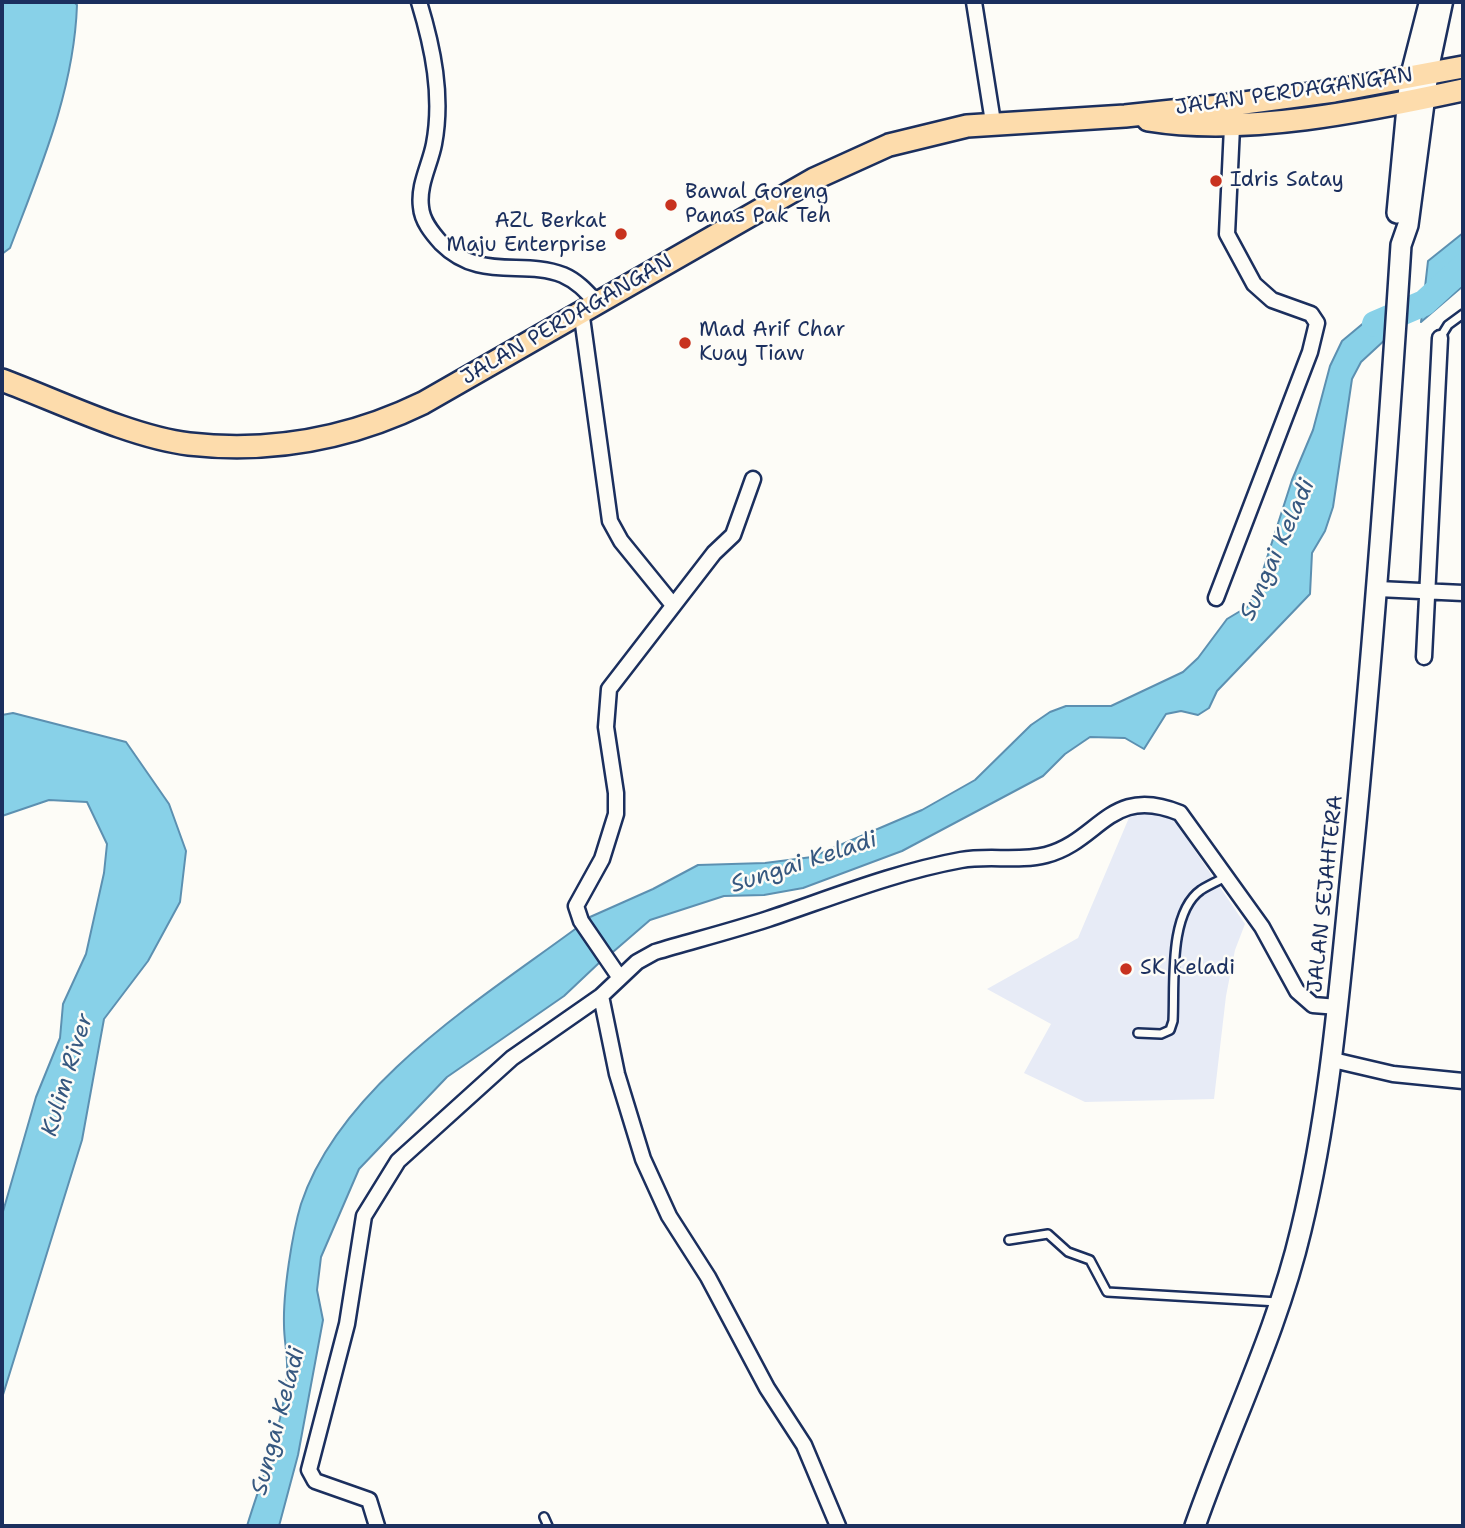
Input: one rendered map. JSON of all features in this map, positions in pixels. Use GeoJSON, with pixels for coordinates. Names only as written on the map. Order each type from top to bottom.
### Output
{"type":"FeatureCollection","features":[{"type":"Feature","properties":{"kind":"main road","name":"JALAN PERDAGANGAN"},"geometry":{"type":"LineString","coordinates":[[2,380],[139,432],[188,444],[282,446],[319,441],[394,417],[814,179],[890,145],[934,132],[993,122],[1125,116],[1334,91],[1463,67]]}},
{"type":"Feature","properties":{"kind":"main road","name":"JALAN SEJAHTERA"},"geometry":{"type":"LineString","coordinates":[[1195,1526],[1279,1302],[1300,1234],[1320,1146],[1333,1060],[1378,589],[1401,245],[1408,225],[1415,100],[1419,75]]}},
{"type":"Feature","properties":{"kind":"main road","name":"JALAN PERDAGANGAN"},"geometry":{"type":"LineString","coordinates":[[1125,116],[1181,126],[1233,127],[1415,100],[1463,90]]}},
{"type":"Feature","properties":{"kind":"street"},"geometry":{"type":"LineString","coordinates":[[419,2],[434,51],[437,84],[434,143],[420,194],[421,210],[428,229],[452,254],[486,266],[562,274],[581,285],[588,306],[610,521],[621,541],[673,605]]}},
{"type":"Feature","properties":{"kind":"street"},"geometry":{"type":"LineString","coordinates":[[974,2],[993,122]]}},
{"type":"Feature","properties":{"kind":"street"},"geometry":{"type":"LineString","coordinates":[[1419,75],[1429,2]]}},
{"type":"Feature","properties":{"kind":"street"},"geometry":{"type":"LineString","coordinates":[[1419,75],[1443,2]]}},
{"type":"Feature","properties":{"kind":"street"},"geometry":{"type":"LineString","coordinates":[[1216,598],[1310,352],[1317,323],[1311,314],[1272,300],[1254,284],[1227,234],[1233,127]]}},
{"type":"Feature","properties":{"kind":"street"},"geometry":{"type":"LineString","coordinates":[[1424,657],[1440,338]]}},
{"type":"Feature","properties":{"kind":"street"},"geometry":{"type":"LineString","coordinates":[[620,978],[581,921],[576,906],[602,859],[615,814],[617,793],[606,727],[609,689],[714,553],[733,535],[753,479]]}},
{"type":"Feature","properties":{"kind":"street"},"geometry":{"type":"LineString","coordinates":[[1378,589],[1463,593]]}},
{"type":"Feature","properties":{"kind":"street"},"geometry":{"type":"LineString","coordinates":[[377,1526],[369,1500],[315,1481],[309,1469],[347,1324],[364,1216],[398,1161],[426,1133],[512,1058],[601,996],[637,962],[655,952],[907,873],[963,860],[1032,858],[1062,850],[1109,815],[1145,804],[1180,813],[1262,927],[1297,991],[1313,1005],[1338,1007]]}},
{"type":"Feature","properties":{"kind":"street"},"geometry":{"type":"LineString","coordinates":[[601,996],[617,1074],[643,1159],[669,1216],[708,1277],[767,1388],[804,1445],[838,1526]]}},
{"type":"Feature","properties":{"kind":"street"},"geometry":{"type":"LineString","coordinates":[[1333,1060],[1393,1074],[1463,1081]]}},
{"type":"Feature","properties":{"kind":"lane"},"geometry":{"type":"LineString","coordinates":[[1440,338],[1448,325],[1463,314]]}},
{"type":"Feature","properties":{"kind":"lane"},"geometry":{"type":"LineString","coordinates":[[1138,1033],[1161,1034],[1170,1030],[1173,1021],[1178,929],[1187,904],[1200,890],[1226,877]]}},
{"type":"Feature","properties":{"kind":"lane"},"geometry":{"type":"LineString","coordinates":[[1009,1240],[1048,1234],[1068,1252],[1090,1260],[1107,1292],[1279,1302]]}},
{"type":"Feature","properties":{"kind":"lane"},"geometry":{"type":"LineString","coordinates":[[544,1517],[548,1526]]}},
{"type":"Feature","properties":{"kind":"shaded area","name":"SK Keladi"},"geometry":{"type":"Polygon","coordinates":[[[1140,811],[1174,820],[1245,924],[1235,950],[1226,996],[1214,1099],[1085,1102],[1024,1073],[1051,1024],[987,989],[1078,938],[1131,813],[1140,811]]]}},
{"type":"Feature","properties":{"kind":"water"},"geometry":{"type":"Polygon","coordinates":[[[2,2],[74,2],[77,5],[69,68],[54,129],[10,248],[2,254],[2,2]]]}},
{"type":"Feature","properties":{"kind":"water"},"geometry":{"type":"Polygon","coordinates":[[[1463,233],[1463,286],[1421,322],[1428,261],[1463,233]]]}},
{"type":"Feature","properties":{"kind":"water"},"geometry":{"type":"Polygon","coordinates":[[[1387,308],[1387,338],[1361,362],[1352,379],[1333,507],[1325,531],[1312,553],[1310,594],[1217,691],[1209,708],[1198,715],[1181,711],[1166,714],[1144,749],[1125,738],[1090,737],[1065,754],[1043,776],[902,851],[803,888],[764,895],[724,896],[650,920],[606,958],[581,921],[653,889],[698,865],[765,863],[812,857],[922,810],[975,780],[1031,725],[1050,712],[1066,706],[1111,706],[1183,672],[1198,658],[1227,619],[1247,607],[1256,592],[1292,480],[1313,430],[1330,366],[1342,341],[1372,316],[1387,308]]]}},
{"type":"Feature","properties":{"kind":"water","name":"Kulim River"},"geometry":{"type":"Polygon","coordinates":[[[13,713],[126,742],[169,804],[186,851],[180,902],[148,961],[104,1019],[82,1140],[2,1398],[2,1215],[36,1097],[60,1038],[63,1004],[86,954],[104,873],[107,844],[87,802],[49,800],[2,816],[2,715],[13,713]]]}},
{"type":"Feature","properties":{"kind":"water"},"geometry":{"type":"Polygon","coordinates":[[[578,927],[600,962],[564,996],[447,1077],[359,1169],[321,1257],[317,1290],[323,1320],[298,1455],[279,1526],[247,1526],[282,1411],[287,1366],[284,1312],[294,1231],[301,1204],[320,1161],[347,1120],[380,1083],[418,1048],[458,1014],[578,927]]]}},
{"type":"Feature","properties":{"kind":"waterway","name":"Sungai Keladi"},"geometry":{"type":"LineString","coordinates":[[1375,324],[1424,303],[1463,267]]}},
{"type":"Feature","properties":{"kind":"place","name":"Idris Satay"},"geometry":{"type":"Point","coordinates":[1216,181]}},
{"type":"Feature","properties":{"kind":"place","name":"Bawal Goreng Panas Pak Teh"},"geometry":{"type":"Point","coordinates":[671,205]}},
{"type":"Feature","properties":{"kind":"place","name":"AZL Berkat Maju Enterprise"},"geometry":{"type":"Point","coordinates":[621,234]}},
{"type":"Feature","properties":{"kind":"place","name":"Mad Arif Char Kuay Tiaw"},"geometry":{"type":"Point","coordinates":[685,343]}},
{"type":"Feature","properties":{"kind":"place","name":"SK Keladi"},"geometry":{"type":"Point","coordinates":[1126,969]}}]}
